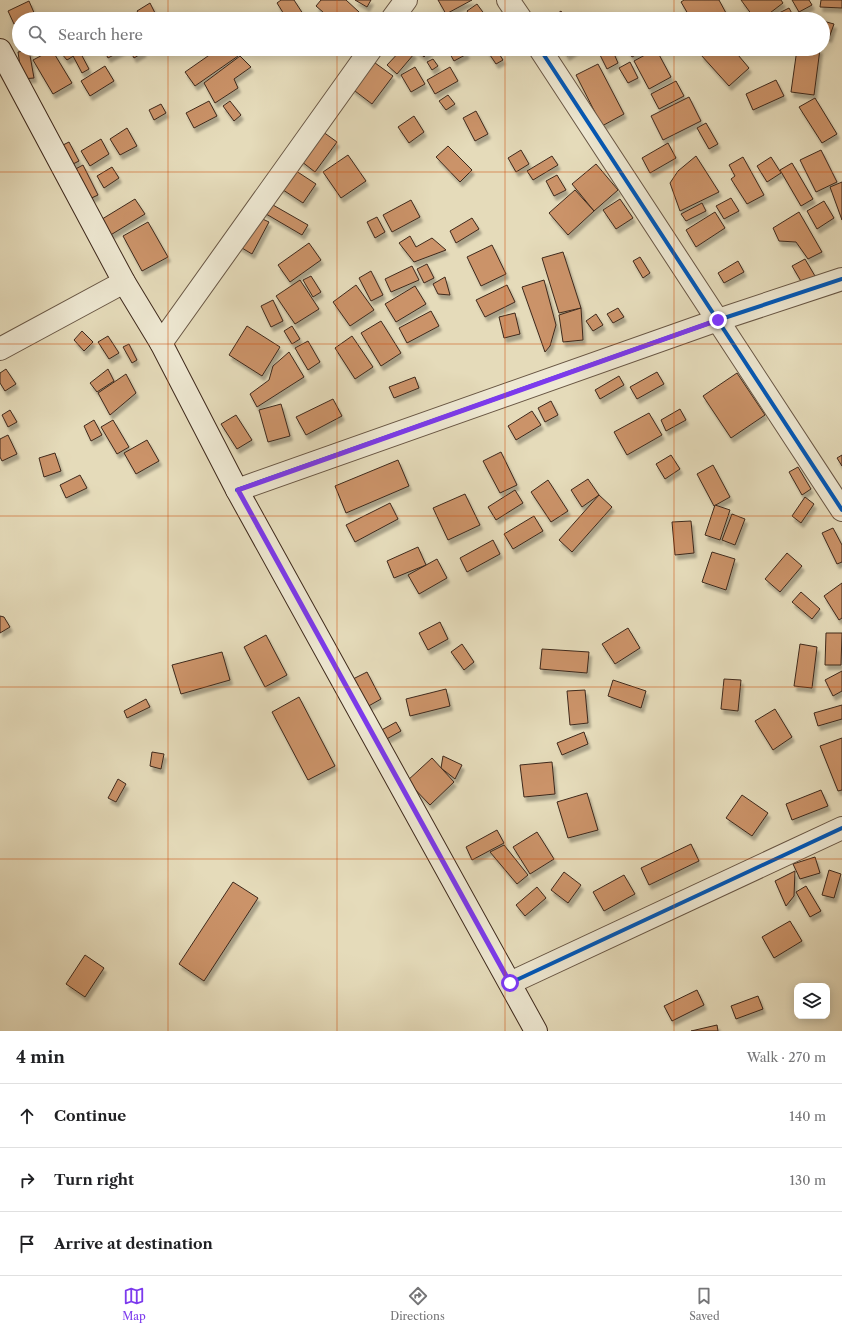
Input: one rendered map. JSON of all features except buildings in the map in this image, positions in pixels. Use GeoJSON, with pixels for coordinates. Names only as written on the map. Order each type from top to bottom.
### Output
{"type":"FeatureCollection","features":[{"type":"Feature","properties":{"kind":"street"},"geometry":{"type":"LineString","coordinates":[[397,12],[406,0]]}},
{"type":"Feature","properties":{"kind":"street"},"geometry":{"type":"LineString","coordinates":[[508,0],[516,12]]}},
{"type":"Feature","properties":{"kind":"street"},"geometry":{"type":"LineString","coordinates":[[0,50],[124,282],[161,343],[238,490],[536,1031]]}},
{"type":"Feature","properties":{"kind":"street"},"geometry":{"type":"LineString","coordinates":[[161,343],[366,56]]}},
{"type":"Feature","properties":{"kind":"street"},"geometry":{"type":"LineString","coordinates":[[545,56],[842,510]]}},
{"type":"Feature","properties":{"kind":"street"},"geometry":{"type":"LineString","coordinates":[[238,490],[718,320],[842,278]]}},
{"type":"Feature","properties":{"kind":"street"},"geometry":{"type":"LineString","coordinates":[[0,349],[124,282]]}},
{"type":"Feature","properties":{"kind":"street"},"geometry":{"type":"LineString","coordinates":[[510,983],[842,828]]}},
{"type":"Feature","properties":{"kind":"cycle path"},"geometry":{"type":"LineString","coordinates":[[545,56],[842,510]]}},
{"type":"Feature","properties":{"kind":"cycle path"},"geometry":{"type":"LineString","coordinates":[[237,490],[718,320],[842,279]]}},
{"type":"Feature","properties":{"kind":"cycle path"},"geometry":{"type":"LineString","coordinates":[[510,983],[842,828]]}},
{"type":"Feature","properties":{"kind":"route"},"geometry":{"type":"LineString","coordinates":[[510,983],[238,490],[718,320]]}}]}
